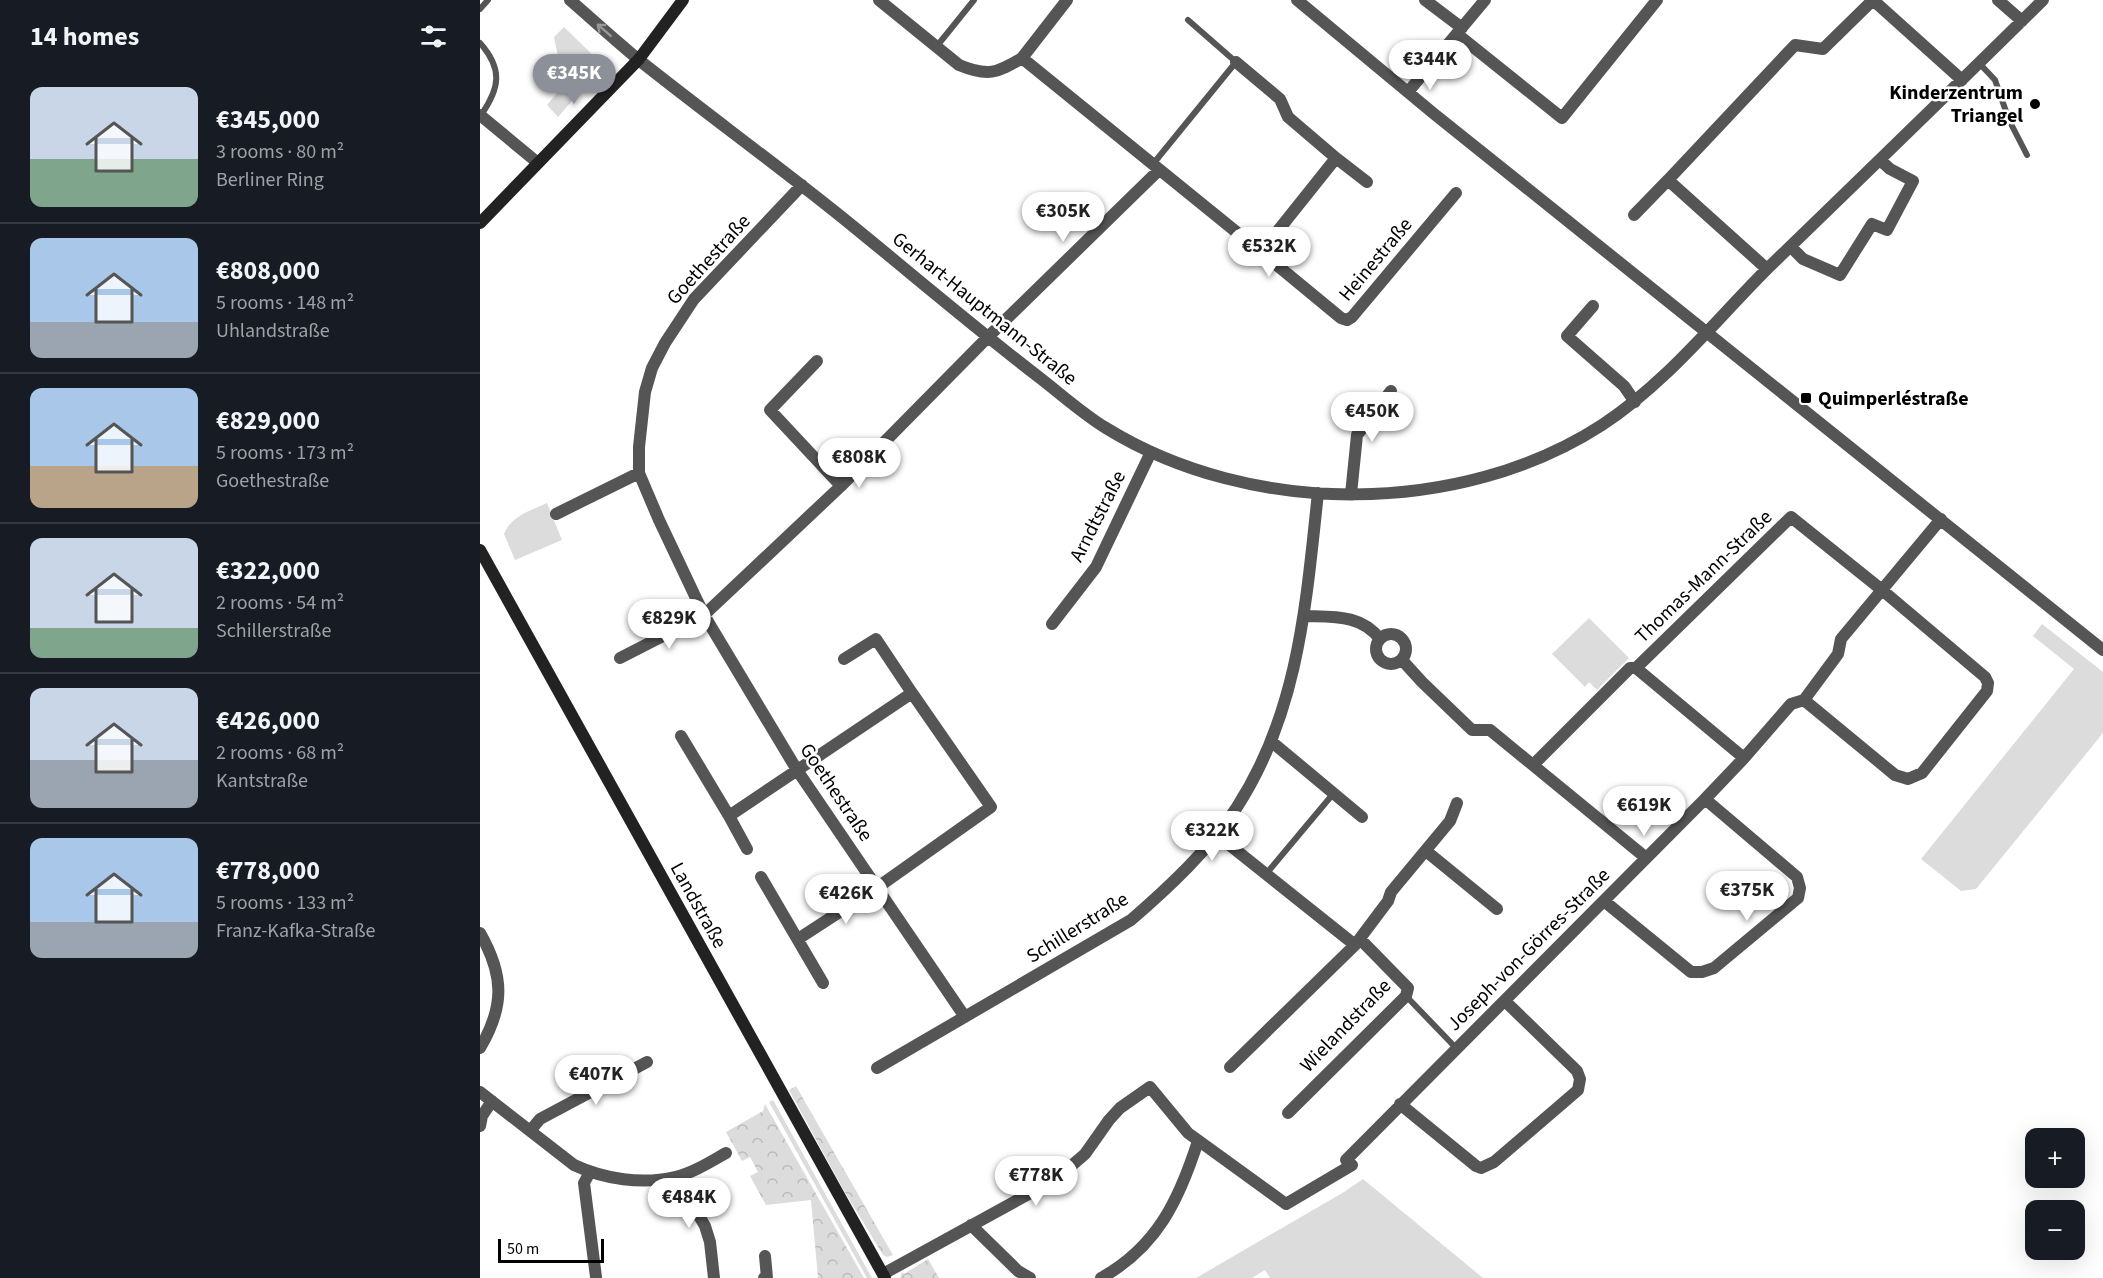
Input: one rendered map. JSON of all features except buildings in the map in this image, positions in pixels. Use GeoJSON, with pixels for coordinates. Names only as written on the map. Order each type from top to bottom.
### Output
{"type":"FeatureCollection","features":[{"type":"Feature","properties":{"kind":"street","name":"Gerhart-Hauptmann-Straße"},"geometry":{"type":"LineString","coordinates":[[570,0],[639,59],[802,185],[988,337],[1104,427],[1151,452],[1192,468],[1239,481],[1289,490],[1374,496],[1465,481],[1515,467],[1561,447],[1600,426],[1635,402],[1658,383],[1767,269],[2043,0]]}},
{"type":"Feature","properties":{"kind":"street"},"geometry":{"type":"LineString","coordinates":[[480,223],[639,59],[684,0]]}},
{"type":"Feature","properties":{"kind":"street"},"geometry":{"type":"LineString","coordinates":[[879,0],[959,65],[984,72],[1000,70],[1022,58],[1067,0]]}},
{"type":"Feature","properties":{"kind":"street"},"geometry":{"type":"LineString","coordinates":[[1297,0],[1408,92],[2103,650]]}},
{"type":"Feature","properties":{"kind":"street"},"geometry":{"type":"LineString","coordinates":[[1425,0],[1562,118],[1657,0]]}},
{"type":"Feature","properties":{"kind":"street"},"geometry":{"type":"LineString","coordinates":[[1408,92],[1485,0]]}},
{"type":"Feature","properties":{"kind":"street"},"geometry":{"type":"LineString","coordinates":[[1634,215],[1795,45],[1822,49],[1873,0],[1962,80]]}},
{"type":"Feature","properties":{"kind":"street"},"geometry":{"type":"LineString","coordinates":[[1998,0],[2022,21]]}},
{"type":"Feature","properties":{"kind":"street","name":"Heinestraße"},"geometry":{"type":"LineString","coordinates":[[1022,58],[1341,318],[1347,320],[1352,318],[1455,193]]}},
{"type":"Feature","properties":{"kind":"street"},"geometry":{"type":"LineString","coordinates":[[1236,62],[1280,99],[1288,117],[1367,182]]}},
{"type":"Feature","properties":{"kind":"street"},"geometry":{"type":"LineString","coordinates":[[480,115],[538,162]]}},
{"type":"Feature","properties":{"kind":"street"},"geometry":{"type":"LineString","coordinates":[[1261,252],[1336,158]]}},
{"type":"Feature","properties":{"kind":"street"},"geometry":{"type":"LineString","coordinates":[[1791,247],[1803,259],[1840,275],[1872,224],[1887,230],[1913,181],[1890,169],[1880,160]]}},
{"type":"Feature","properties":{"kind":"street"},"geometry":{"type":"LineString","coordinates":[[620,658],[704,615],[841,486],[1156,167]]}},
{"type":"Feature","properties":{"kind":"street"},"geometry":{"type":"LineString","coordinates":[[1668,180],[1767,269]]}},
{"type":"Feature","properties":{"kind":"street","name":"Goethestraße"},"geometry":{"type":"LineString","coordinates":[[802,185],[694,299],[665,343],[652,368],[645,392],[639,447],[639,473],[704,615],[798,770],[965,1017]]}},
{"type":"Feature","properties":{"kind":"street"},"geometry":{"type":"LineString","coordinates":[[1593,306],[1567,336],[1623,386],[1635,402]]}},
{"type":"Feature","properties":{"kind":"street"},"geometry":{"type":"LineString","coordinates":[[817,361],[770,410],[841,486]]}},
{"type":"Feature","properties":{"kind":"street"},"geometry":{"type":"LineString","coordinates":[[1351,494],[1358,435],[1391,392]]}},
{"type":"Feature","properties":{"kind":"street","name":"Arndtstraße"},"geometry":{"type":"LineString","coordinates":[[1052,624],[1096,567],[1151,452]]}},
{"type":"Feature","properties":{"kind":"street"},"geometry":{"type":"LineString","coordinates":[[556,514],[639,473]]}},
{"type":"Feature","properties":{"kind":"street","name":"Schillerstraße"},"geometry":{"type":"LineString","coordinates":[[877,1068],[1131,920],[1161,894],[1217,835],[1242,800],[1272,742],[1296,667],[1318,493]]}},
{"type":"Feature","properties":{"kind":"street","name":"Thomas-Mann-Straße"},"geometry":{"type":"LineString","coordinates":[[1636,668],[1791,517],[1882,590]]}},
{"type":"Feature","properties":{"kind":"street","name":"Joseph-von-Görres-Straße"},"geometry":{"type":"LineString","coordinates":[[1198,1141],[1286,1203],[1349,1162],[1400,1104],[1506,1002],[1645,857],[1705,799],[1791,704],[1804,700],[1838,654],[1840,639],[1941,519]]}},
{"type":"Feature","properties":{"kind":"street","name":"Landstraße"},"geometry":{"type":"LineString","coordinates":[[480,550],[884,1276]]}},
{"type":"Feature","properties":{"kind":"street"},"geometry":{"type":"LineString","coordinates":[[1804,700],[1895,775],[1908,779],[1922,773],[1987,691],[1987,679],[1882,590]]}},
{"type":"Feature","properties":{"kind":"street"},"geometry":{"type":"LineString","coordinates":[[1304,616],[1346,617],[1371,628],[1380,639]]}},
{"type":"Feature","properties":{"kind":"street"},"geometry":{"type":"LineString","coordinates":[[1389,634],[1399,637],[1406,650],[1402,660],[1387,664],[1379,659],[1376,649],[1380,639],[1389,634]]}},
{"type":"Feature","properties":{"kind":"street"},"geometry":{"type":"LineString","coordinates":[[798,939],[878,887],[991,807],[876,639],[844,659]]}},
{"type":"Feature","properties":{"kind":"street"},"geometry":{"type":"LineString","coordinates":[[1402,660],[1472,730],[1490,730],[1645,857]]}},
{"type":"Feature","properties":{"kind":"street","name":"Thomas-Mann-Straße"},"geometry":{"type":"LineString","coordinates":[[1533,765],[1630,668],[1636,668],[1744,758]]}},
{"type":"Feature","properties":{"kind":"street"},"geometry":{"type":"LineString","coordinates":[[729,816],[912,693]]}},
{"type":"Feature","properties":{"kind":"street"},"geometry":{"type":"LineString","coordinates":[[681,736],[747,849]]}},
{"type":"Feature","properties":{"kind":"street"},"geometry":{"type":"LineString","coordinates":[[1272,742],[1362,817]]}},
{"type":"Feature","properties":{"kind":"street"},"geometry":{"type":"LineString","coordinates":[[1604,901],[1691,972],[1702,972],[1714,969],[1798,898],[1800,888],[1797,877],[1705,799]]}},
{"type":"Feature","properties":{"kind":"street"},"geometry":{"type":"LineString","coordinates":[[1230,1067],[1357,942],[1388,901],[1391,892],[1450,821],[1457,803]]}},
{"type":"Feature","properties":{"kind":"street","name":"Wielandstraße"},"geometry":{"type":"LineString","coordinates":[[1217,835],[1357,942],[1408,988],[1406,996],[1288,1113]]}},
{"type":"Feature","properties":{"kind":"street"},"geometry":{"type":"LineString","coordinates":[[1426,851],[1497,909]]}},
{"type":"Feature","properties":{"kind":"street"},"geometry":{"type":"LineString","coordinates":[[761,877],[823,983]]}},
{"type":"Feature","properties":{"kind":"street"},"geometry":{"type":"LineString","coordinates":[[480,933],[495,963],[499,1004],[480,1048]]}},
{"type":"Feature","properties":{"kind":"street"},"geometry":{"type":"LineString","coordinates":[[1400,1104],[1481,1168],[1494,1162],[1578,1090],[1580,1079],[1577,1071],[1506,1002]]}},
{"type":"Feature","properties":{"kind":"street"},"geometry":{"type":"LineString","coordinates":[[530,1131],[540,1119],[647,1062]]}},
{"type":"Feature","properties":{"kind":"street"},"geometry":{"type":"LineString","coordinates":[[884,1276],[1056,1179],[1085,1154],[1120,1108],[1150,1087],[1188,1133],[1198,1141],[1189,1168],[1167,1216],[1154,1236],[1132,1257],[1101,1278]]}},
{"type":"Feature","properties":{"kind":"street"},"geometry":{"type":"LineString","coordinates":[[480,1092],[574,1165],[590,1172],[621,1179],[658,1180],[676,1177],[699,1168],[726,1153]]}},
{"type":"Feature","properties":{"kind":"street"},"geometry":{"type":"LineString","coordinates":[[480,1126],[482,1116],[492,1101]]}},
{"type":"Feature","properties":{"kind":"street"},"geometry":{"type":"LineString","coordinates":[[590,1172],[584,1183],[596,1276]]}},
{"type":"Feature","properties":{"kind":"street"},"geometry":{"type":"LineString","coordinates":[[676,1177],[705,1226],[710,1242],[714,1278]]}},
{"type":"Feature","properties":{"kind":"street"},"geometry":{"type":"LineString","coordinates":[[971,1225],[1018,1271],[1030,1278]]}},
{"type":"Feature","properties":{"kind":"street"},"geometry":{"type":"LineString","coordinates":[[764,1278],[767,1278],[765,1256]]}},
{"type":"Feature","properties":{"kind":"lane"},"geometry":{"type":"LineString","coordinates":[[480,9],[488,0]]}},
{"type":"Feature","properties":{"kind":"lane"},"geometry":{"type":"LineString","coordinates":[[937,47],[974,0]]}},
{"type":"Feature","properties":{"kind":"lane"},"geometry":{"type":"LineString","coordinates":[[1156,167],[1236,62],[1188,20]]}},
{"type":"Feature","properties":{"kind":"lane"},"geometry":{"type":"LineString","coordinates":[[480,43],[492,57],[497,82],[493,98],[480,115]]}},
{"type":"Feature","properties":{"kind":"lane"},"geometry":{"type":"LineString","coordinates":[[1980,63],[1995,80],[2009,120],[2026,155]]}},
{"type":"Feature","properties":{"kind":"lane"},"geometry":{"type":"LineString","coordinates":[[1266,874],[1333,793]]}},
{"type":"Feature","properties":{"kind":"lane"},"geometry":{"type":"LineString","coordinates":[[1406,996],[1456,1049]]}},
{"type":"Feature","properties":{"kind":"green space"},"geometry":{"type":"Polygon","coordinates":[[[564,27],[603,65],[558,117],[547,105],[564,85],[554,37],[564,27]]]}},
{"type":"Feature","properties":{"kind":"green space"},"geometry":{"type":"Polygon","coordinates":[[[547,503],[562,540],[515,560],[504,534],[507,528],[516,518],[547,503]]]}},
{"type":"Feature","properties":{"kind":"green space"},"geometry":{"type":"Polygon","coordinates":[[[1589,618],[1629,658],[1597,690],[1589,682],[1585,687],[1552,654],[1589,618]]]}},
{"type":"Feature","properties":{"kind":"green space"},"geometry":{"type":"Polygon","coordinates":[[[2042,624],[2103,672],[2103,733],[1976,889],[1961,891],[1921,859],[2074,669],[2033,636],[2042,624]]]}},
{"type":"Feature","properties":{"kind":"green space"},"geometry":{"type":"Polygon","coordinates":[[[796,1086],[893,1255],[887,1257],[883,1255],[843,1189],[789,1090],[796,1086]]]}},
{"type":"Feature","properties":{"kind":"green space"},"geometry":{"type":"Polygon","coordinates":[[[773,1100],[872,1278],[867,1278],[769,1102],[773,1100]]]}},
{"type":"Feature","properties":{"kind":"green space"},"geometry":{"type":"Polygon","coordinates":[[[765,1104],[864,1278],[818,1278],[811,1200],[766,1205],[750,1176],[758,1172],[750,1157],[742,1161],[726,1132],[763,1111],[765,1104]]]}},
{"type":"Feature","properties":{"kind":"green space"},"geometry":{"type":"Polygon","coordinates":[[[1363,1179],[1483,1278],[1270,1278],[1265,1270],[1252,1278],[1196,1278],[1344,1192],[1363,1179]]]}},
{"type":"Feature","properties":{"kind":"green space"},"geometry":{"type":"Polygon","coordinates":[[[928,1259],[939,1278],[900,1278],[902,1272],[904,1274],[928,1259]]]}},
{"type":"Feature","properties":{"kind":"place","name":"Kinderzentrum Triangel"},"geometry":{"type":"Point","coordinates":[2035,104]}},
{"type":"Feature","properties":{"kind":"place","name":"Quimperléstraße"},"geometry":{"type":"Point","coordinates":[1806,398]}}]}
